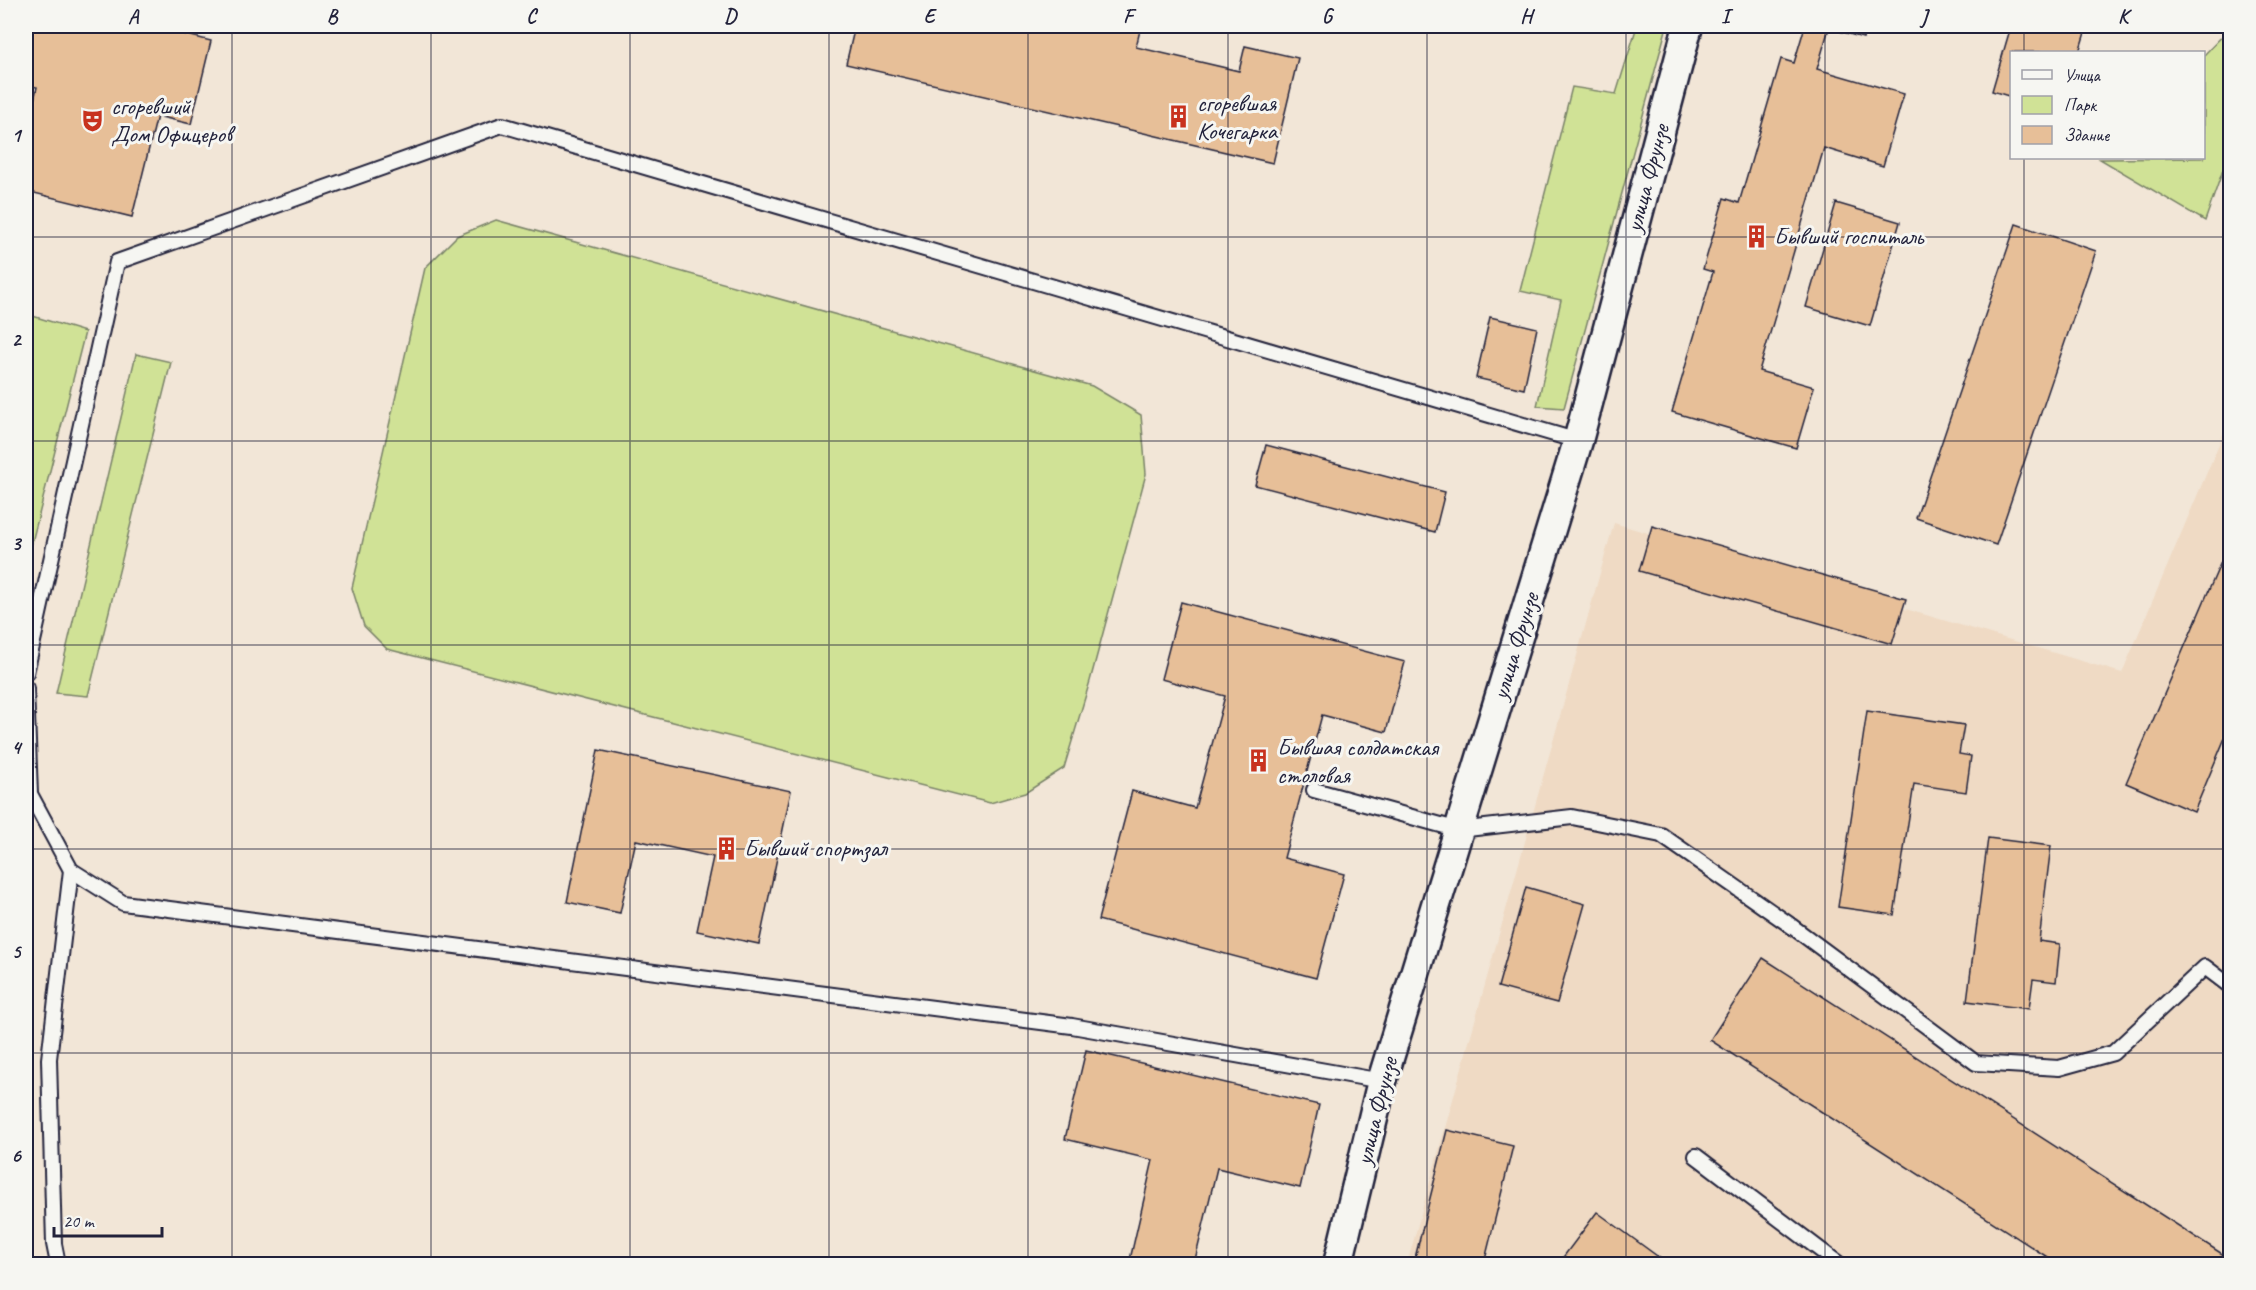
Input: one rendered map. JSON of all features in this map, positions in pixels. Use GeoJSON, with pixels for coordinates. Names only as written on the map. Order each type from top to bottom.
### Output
{"type":"FeatureCollection","features":[{"type":"Feature","properties":{"kind":"street","name":"улица Фрунзе"},"geometry":{"type":"LineString","coordinates":[[1338,1264],[1382,1081],[1578,441],[1688,26]]}},
{"type":"Feature","properties":{"kind":"lane"},"geometry":{"type":"LineString","coordinates":[[26,673],[117,261],[502,125],[1578,441]]}},
{"type":"Feature","properties":{"kind":"lane"},"geometry":{"type":"LineString","coordinates":[[26,688],[30,794],[71,870],[123,903],[1072,1026],[1382,1081]]}},
{"type":"Feature","properties":{"kind":"lane"},"geometry":{"type":"LineString","coordinates":[[1314,790],[1459,830],[1572,817],[1661,835],[1790,925],[1976,1063],[2059,1068],[2113,1053],[2205,967],[2230,986]]}},
{"type":"Feature","properties":{"kind":"lane"},"geometry":{"type":"LineString","coordinates":[[58,1264],[54,1244],[49,1059],[71,870]]}},
{"type":"Feature","properties":{"kind":"lane"},"geometry":{"type":"LineString","coordinates":[[1696,1156],[1839,1264]]}},
{"type":"Feature","properties":{"kind":"shaded area"},"geometry":{"type":"Polygon","coordinates":[[[2230,418],[2230,1264],[1407,1264],[1614,523],[2122,673],[2230,418]]]}},
{"type":"Feature","properties":{"kind":"green space"},"geometry":{"type":"Polygon","coordinates":[[[1637,26],[1667,26],[1564,408],[1537,406],[1561,300],[1520,291],[1572,87],[1616,94],[1637,26]]]}},
{"type":"Feature","properties":{"kind":"green space"},"geometry":{"type":"Polygon","coordinates":[[[2229,29],[2230,150],[2205,221],[2100,159],[2205,159],[2205,54],[2229,29]]]}},
{"type":"Feature","properties":{"kind":"green space"},"geometry":{"type":"Polygon","coordinates":[[[496,220],[1092,386],[1141,415],[1146,474],[1064,768],[1025,793],[990,803],[387,649],[364,626],[352,588],[425,268],[457,236],[496,220]]]}},
{"type":"Feature","properties":{"kind":"green space"},"geometry":{"type":"Polygon","coordinates":[[[26,314],[85,332],[26,566],[26,314]]]}},
{"type":"Feature","properties":{"kind":"green space"},"geometry":{"type":"Polygon","coordinates":[[[136,354],[171,362],[88,696],[56,693],[136,354]]]}},
{"type":"Feature","properties":{"kind":"building","name":"сгоревший Дом Офицеров"},"geometry":{"type":"Polygon","coordinates":[[[26,26],[181,26],[179,33],[211,41],[191,124],[157,116],[132,217],[26,191],[26,137],[37,87],[26,85],[26,26]]]}},
{"type":"Feature","properties":{"kind":"building","name":"сгоревшая Кочегарка"},"geometry":{"type":"Polygon","coordinates":[[[855,26],[1141,26],[1136,47],[1239,71],[1245,46],[1298,58],[1273,163],[846,64],[855,26]]]}},
{"type":"Feature","properties":{"kind":"building","name":"Бывший госпиталь"},"geometry":{"type":"Polygon","coordinates":[[[1805,26],[1867,26],[1863,38],[1829,28],[1817,69],[1904,94],[1883,166],[1824,148],[1759,371],[1814,387],[1796,448],[1672,412],[1713,272],[1703,269],[1724,198],[1739,203],[1781,59],[1794,63],[1805,26]]]}},
{"type":"Feature","properties":{"kind":"building"},"geometry":{"type":"Polygon","coordinates":[[[2011,26],[2087,26],[2079,51],[2010,51],[2010,96],[1992,91],[2011,26]]]}},
{"type":"Feature","properties":{"kind":"building"},"geometry":{"type":"Polygon","coordinates":[[[1836,203],[1900,222],[1870,326],[1806,307],[1836,203]]]}},
{"type":"Feature","properties":{"kind":"building"},"geometry":{"type":"Polygon","coordinates":[[[2016,224],[2096,251],[1996,545],[1916,518],[2016,224]]]}},
{"type":"Feature","properties":{"kind":"building"},"geometry":{"type":"Polygon","coordinates":[[[1490,317],[1537,328],[1524,389],[1476,378],[1490,317]]]}},
{"type":"Feature","properties":{"kind":"building"},"geometry":{"type":"Polygon","coordinates":[[[1266,445],[1445,492],[1435,532],[1255,485],[1266,445]]]}},
{"type":"Feature","properties":{"kind":"building"},"geometry":{"type":"Polygon","coordinates":[[[1652,526],[1906,599],[1892,644],[1639,571],[1652,526]]]}},
{"type":"Feature","properties":{"kind":"building"},"geometry":{"type":"Polygon","coordinates":[[[2230,541],[2230,726],[2194,812],[2126,783],[2230,541]]]}},
{"type":"Feature","properties":{"kind":"building","name":"Бывшая солдатская столовая"},"geometry":{"type":"Polygon","coordinates":[[[1181,602],[1405,662],[1386,732],[1322,715],[1284,858],[1344,874],[1316,978],[1098,920],[1132,791],[1195,808],[1225,696],[1161,679],[1181,602]]]}},
{"type":"Feature","properties":{"kind":"building"},"geometry":{"type":"Polygon","coordinates":[[[1867,711],[1964,725],[1959,754],[1971,756],[1966,792],[1914,784],[1894,915],[1838,907],[1867,711]]]}},
{"type":"Feature","properties":{"kind":"building","name":"Бывший спортзал"},"geometry":{"type":"Polygon","coordinates":[[[598,750],[791,791],[759,944],[697,931],[713,857],[636,840],[620,913],[567,902],[598,750]]]}},
{"type":"Feature","properties":{"kind":"building"},"geometry":{"type":"Polygon","coordinates":[[[1988,838],[2051,846],[2039,941],[2060,944],[2056,982],[2033,979],[2029,1009],[1967,1001],[1988,838]]]}},
{"type":"Feature","properties":{"kind":"building"},"geometry":{"type":"Polygon","coordinates":[[[1526,887],[1585,904],[1557,1003],[1498,987],[1526,887]]]}},
{"type":"Feature","properties":{"kind":"building"},"geometry":{"type":"Polygon","coordinates":[[[1763,958],[2230,1259],[2230,1264],[2058,1264],[1710,1040],[1763,958]]]}},
{"type":"Feature","properties":{"kind":"building"},"geometry":{"type":"Polygon","coordinates":[[[1086,1050],[1319,1105],[1300,1188],[1217,1168],[1194,1264],[1129,1264],[1153,1160],[1065,1139],[1086,1050]]]}},
{"type":"Feature","properties":{"kind":"building"},"geometry":{"type":"Polygon","coordinates":[[[1447,1130],[1513,1146],[1484,1264],[1441,1264],[1415,1258],[1447,1130]]]}},
{"type":"Feature","properties":{"kind":"building"},"geometry":{"type":"Polygon","coordinates":[[[1597,1212],[1668,1264],[1558,1264],[1597,1212]]]}},
{"type":"Feature","properties":{"kind":"place","name":"сгоревшая Кочегарка"},"geometry":{"type":"Point","coordinates":[1179,117]}},
{"type":"Feature","properties":{"kind":"place","name":"сгоревший Дом Офицеров"},"geometry":{"type":"Point","coordinates":[93,120]}},
{"type":"Feature","properties":{"kind":"place","name":"Бывший госпиталь"},"geometry":{"type":"Point","coordinates":[1756,236]}},
{"type":"Feature","properties":{"kind":"place","name":"Бывшая солдатская столовая"},"geometry":{"type":"Point","coordinates":[1259,761]}},
{"type":"Feature","properties":{"kind":"place","name":"Бывший спортзал"},"geometry":{"type":"Point","coordinates":[726,848]}}]}
